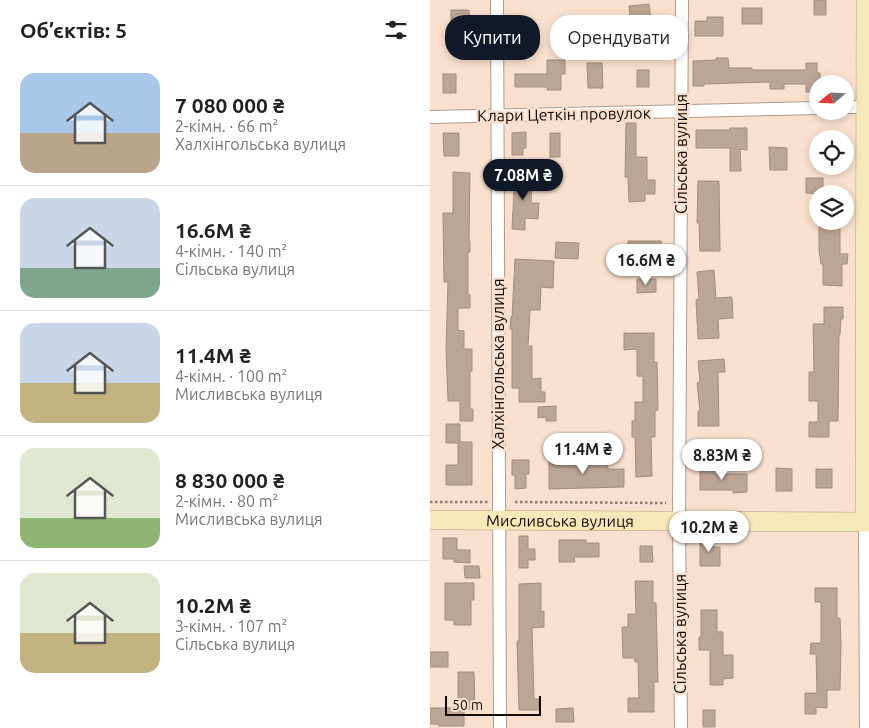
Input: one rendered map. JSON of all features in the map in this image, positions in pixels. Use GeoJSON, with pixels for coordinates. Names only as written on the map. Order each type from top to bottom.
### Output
{"type":"FeatureCollection","features":[{"type":"Feature","properties":{"kind":"street","name":"Халхінгольська вулиця"},"geometry":{"type":"LineString","coordinates":[[497,0],[500,728]]}},
{"type":"Feature","properties":{"kind":"street","name":"Сільська вулиця"},"geometry":{"type":"LineString","coordinates":[[681,728],[679,521],[682,0]]}},
{"type":"Feature","properties":{"kind":"street"},"geometry":{"type":"LineString","coordinates":[[866,0],[866,728]]}},
{"type":"Feature","properties":{"kind":"street"},"geometry":{"type":"LineString","coordinates":[[854,107],[867,107]]}},
{"type":"Feature","properties":{"kind":"street","name":"Клари Цеткін провулок"},"geometry":{"type":"LineString","coordinates":[[430,117],[809,108]]}},
{"type":"Feature","properties":{"kind":"street","name":"Мисливська вулиця"},"geometry":{"type":"LineString","coordinates":[[430,520],[867,522]]}},
{"type":"Feature","properties":{"kind":"path"},"geometry":{"type":"LineString","coordinates":[[430,502],[491,502]]}},
{"type":"Feature","properties":{"kind":"path"},"geometry":{"type":"LineString","coordinates":[[515,502],[671,503]]}},
{"type":"Feature","properties":{"kind":"building"},"geometry":{"type":"Polygon","coordinates":[[[814,0],[826,0],[826,15],[814,15],[814,0]]]}},
{"type":"Feature","properties":{"kind":"building"},"geometry":{"type":"Polygon","coordinates":[[[649,4],[650,15],[630,15],[629,6],[649,4]]]}},
{"type":"Feature","properties":{"kind":"building"},"geometry":{"type":"Polygon","coordinates":[[[742,8],[762,8],[762,24],[742,24],[742,8]]]}},
{"type":"Feature","properties":{"kind":"building"},"geometry":{"type":"Polygon","coordinates":[[[451,10],[469,10],[469,15],[451,15],[451,10]]]}},
{"type":"Feature","properties":{"kind":"building"},"geometry":{"type":"Polygon","coordinates":[[[707,17],[723,17],[723,36],[695,36],[695,21],[707,21],[707,17]]]}},
{"type":"Feature","properties":{"kind":"building"},"geometry":{"type":"Polygon","coordinates":[[[716,58],[728,58],[729,68],[752,68],[752,70],[806,70],[806,63],[817,63],[817,73],[820,73],[820,75],[809,75],[809,92],[806,92],[806,84],[784,84],[784,89],[770,89],[770,82],[693,86],[693,61],[716,60],[716,58]]]}},
{"type":"Feature","properties":{"kind":"building"},"geometry":{"type":"Polygon","coordinates":[[[547,60],[565,60],[565,74],[561,74],[561,90],[547,90],[547,87],[515,87],[515,74],[547,74],[547,60]]]}},
{"type":"Feature","properties":{"kind":"building"},"geometry":{"type":"Polygon","coordinates":[[[587,63],[602,63],[603,88],[588,88],[587,63]]]}},
{"type":"Feature","properties":{"kind":"building"},"geometry":{"type":"Polygon","coordinates":[[[637,70],[649,70],[649,87],[637,87],[637,70]]]}},
{"type":"Feature","properties":{"kind":"building"},"geometry":{"type":"Polygon","coordinates":[[[443,74],[456,74],[456,93],[443,93],[443,74]]]}},
{"type":"Feature","properties":{"kind":"building"},"geometry":{"type":"Polygon","coordinates":[[[626,123],[636,123],[636,157],[647,157],[647,180],[655,180],[655,194],[645,194],[645,201],[629,202],[628,177],[625,177],[626,123]]]}},
{"type":"Feature","properties":{"kind":"building"},"geometry":{"type":"Polygon","coordinates":[[[730,128],[747,128],[747,150],[740,149],[741,171],[730,171],[730,148],[696,148],[696,130],[730,130],[730,128]]]}},
{"type":"Feature","properties":{"kind":"building"},"geometry":{"type":"Polygon","coordinates":[[[526,132],[526,148],[523,148],[523,155],[512,155],[512,133],[526,132]]]}},
{"type":"Feature","properties":{"kind":"building"},"geometry":{"type":"Polygon","coordinates":[[[443,133],[459,133],[459,156],[444,156],[443,133]]]}},
{"type":"Feature","properties":{"kind":"building"},"geometry":{"type":"Polygon","coordinates":[[[550,133],[560,133],[560,157],[550,157],[550,133]]]}},
{"type":"Feature","properties":{"kind":"building"},"geometry":{"type":"Polygon","coordinates":[[[769,147],[787,148],[787,170],[770,170],[769,147]]]}},
{"type":"Feature","properties":{"kind":"building"},"geometry":{"type":"Polygon","coordinates":[[[453,172],[470,173],[468,295],[470,295],[470,308],[458,308],[458,330],[464,331],[464,349],[472,349],[470,409],[473,409],[473,421],[460,421],[460,401],[448,401],[446,349],[448,282],[444,282],[443,213],[453,213],[453,172]]]}},
{"type":"Feature","properties":{"kind":"building"},"geometry":{"type":"Polygon","coordinates":[[[511,175],[532,176],[531,203],[539,203],[538,219],[525,218],[525,230],[512,229],[514,190],[510,190],[511,175]]]}},
{"type":"Feature","properties":{"kind":"building"},"geometry":{"type":"Polygon","coordinates":[[[806,178],[823,178],[823,185],[809,185],[809,193],[806,193],[806,178]]]}},
{"type":"Feature","properties":{"kind":"building"},"geometry":{"type":"Polygon","coordinates":[[[698,181],[719,181],[720,251],[700,251],[699,223],[697,223],[698,181]]]}},
{"type":"Feature","properties":{"kind":"building"},"geometry":{"type":"Polygon","coordinates":[[[819,230],[840,230],[840,254],[848,254],[847,264],[842,264],[842,286],[823,285],[823,264],[821,264],[819,230]]]}},
{"type":"Feature","properties":{"kind":"building"},"geometry":{"type":"Polygon","coordinates":[[[628,241],[661,241],[662,257],[629,258],[628,241]]]}},
{"type":"Feature","properties":{"kind":"building"},"geometry":{"type":"Polygon","coordinates":[[[556,242],[579,243],[578,259],[555,258],[556,242]]]}},
{"type":"Feature","properties":{"kind":"building"},"geometry":{"type":"Polygon","coordinates":[[[515,259],[554,261],[553,288],[541,287],[540,310],[530,310],[528,346],[532,346],[532,379],[541,378],[541,392],[545,392],[545,402],[519,402],[519,388],[512,388],[512,329],[510,329],[515,259]]]}},
{"type":"Feature","properties":{"kind":"building"},"geometry":{"type":"Polygon","coordinates":[[[714,270],[716,298],[732,297],[733,318],[718,319],[719,338],[698,339],[696,300],[699,299],[697,272],[714,270]]]}},
{"type":"Feature","properties":{"kind":"building"},"geometry":{"type":"Polygon","coordinates":[[[637,279],[656,279],[656,292],[637,293],[637,279]]]}},
{"type":"Feature","properties":{"kind":"building"},"geometry":{"type":"Polygon","coordinates":[[[824,307],[843,307],[843,319],[841,319],[839,335],[838,421],[829,421],[829,437],[809,437],[809,422],[818,422],[818,401],[809,401],[809,372],[814,372],[813,324],[824,324],[824,307]]]}},
{"type":"Feature","properties":{"kind":"building"},"geometry":{"type":"Polygon","coordinates":[[[624,333],[654,333],[654,362],[657,362],[658,410],[655,411],[655,437],[651,437],[652,476],[636,477],[635,437],[632,437],[632,421],[635,421],[635,402],[643,402],[643,376],[637,376],[637,349],[624,350],[624,333]]]}},
{"type":"Feature","properties":{"kind":"building"},"geometry":{"type":"Polygon","coordinates":[[[724,359],[725,372],[718,372],[719,426],[698,426],[698,411],[700,411],[697,383],[700,382],[698,361],[724,359]]]}},
{"type":"Feature","properties":{"kind":"building"},"geometry":{"type":"Polygon","coordinates":[[[556,406],[556,421],[546,421],[546,417],[538,418],[538,407],[556,406]]]}},
{"type":"Feature","properties":{"kind":"building"},"geometry":{"type":"Polygon","coordinates":[[[446,424],[460,424],[460,442],[472,442],[472,485],[446,485],[446,465],[458,465],[458,443],[446,443],[446,424]]]}},
{"type":"Feature","properties":{"kind":"building"},"geometry":{"type":"Polygon","coordinates":[[[549,458],[565,458],[565,464],[607,462],[608,469],[624,469],[624,487],[549,489],[549,458]]]}},
{"type":"Feature","properties":{"kind":"building"},"geometry":{"type":"Polygon","coordinates":[[[512,460],[529,460],[526,488],[515,489],[515,475],[512,475],[512,460]]]}},
{"type":"Feature","properties":{"kind":"building"},"geometry":{"type":"Polygon","coordinates":[[[700,466],[714,466],[714,474],[747,474],[747,492],[733,493],[733,490],[700,490],[700,466]]]}},
{"type":"Feature","properties":{"kind":"building"},"geometry":{"type":"Polygon","coordinates":[[[776,468],[792,469],[792,491],[776,491],[776,468]]]}},
{"type":"Feature","properties":{"kind":"building"},"geometry":{"type":"Polygon","coordinates":[[[816,469],[832,469],[832,488],[816,488],[816,469]]]}},
{"type":"Feature","properties":{"kind":"building"},"geometry":{"type":"Polygon","coordinates":[[[519,536],[528,536],[528,549],[535,549],[535,560],[528,560],[528,568],[519,568],[519,536]]]}},
{"type":"Feature","properties":{"kind":"building"},"geometry":{"type":"Polygon","coordinates":[[[443,538],[457,538],[457,550],[470,550],[470,563],[454,562],[454,559],[443,559],[443,538]]]}},
{"type":"Feature","properties":{"kind":"building"},"geometry":{"type":"Polygon","coordinates":[[[700,538],[713,538],[713,547],[720,547],[720,566],[700,566],[700,538]]]}},
{"type":"Feature","properties":{"kind":"building"},"geometry":{"type":"Polygon","coordinates":[[[559,540],[586,540],[586,543],[599,543],[599,557],[574,557],[575,562],[559,562],[559,540]]]}},
{"type":"Feature","properties":{"kind":"building"},"geometry":{"type":"Polygon","coordinates":[[[640,546],[652,546],[653,562],[640,562],[640,546]]]}},
{"type":"Feature","properties":{"kind":"building"},"geometry":{"type":"Polygon","coordinates":[[[464,566],[479,566],[480,578],[465,578],[464,566]]]}},
{"type":"Feature","properties":{"kind":"building"},"geometry":{"type":"Polygon","coordinates":[[[635,581],[653,581],[653,603],[656,603],[658,682],[654,682],[654,712],[628,712],[628,698],[639,698],[638,662],[635,662],[634,658],[623,658],[622,627],[628,627],[628,614],[636,614],[635,581]]]}},
{"type":"Feature","properties":{"kind":"building"},"geometry":{"type":"Polygon","coordinates":[[[445,583],[474,583],[474,600],[471,600],[471,625],[454,625],[454,620],[445,620],[445,583]]]}},
{"type":"Feature","properties":{"kind":"building"},"geometry":{"type":"Polygon","coordinates":[[[541,583],[541,612],[544,611],[544,627],[532,628],[534,699],[539,699],[539,710],[519,710],[517,641],[519,641],[519,584],[541,583]]]}},
{"type":"Feature","properties":{"kind":"building"},"geometry":{"type":"Polygon","coordinates":[[[815,588],[837,588],[837,618],[840,618],[841,643],[840,690],[827,690],[827,708],[816,707],[816,714],[805,714],[805,693],[817,693],[816,654],[810,654],[811,643],[821,643],[821,602],[815,602],[815,588]]]}},
{"type":"Feature","properties":{"kind":"building"},"geometry":{"type":"Polygon","coordinates":[[[701,610],[717,610],[717,632],[723,632],[723,655],[733,655],[733,678],[723,679],[723,685],[710,685],[710,650],[699,650],[701,610]]]}},
{"type":"Feature","properties":{"kind":"building"},"geometry":{"type":"Polygon","coordinates":[[[430,652],[448,652],[448,667],[430,667],[430,652]]]}},
{"type":"Feature","properties":{"kind":"building"},"geometry":{"type":"Polygon","coordinates":[[[458,672],[474,672],[475,709],[464,709],[464,726],[430,724],[430,708],[454,708],[454,699],[458,699],[458,672]]]}},
{"type":"Feature","properties":{"kind":"building"},"geometry":{"type":"Polygon","coordinates":[[[573,708],[574,722],[556,722],[556,709],[573,708]]]}},
{"type":"Feature","properties":{"kind":"building"},"geometry":{"type":"Polygon","coordinates":[[[703,710],[715,710],[715,727],[703,727],[703,710]]]}}]}
